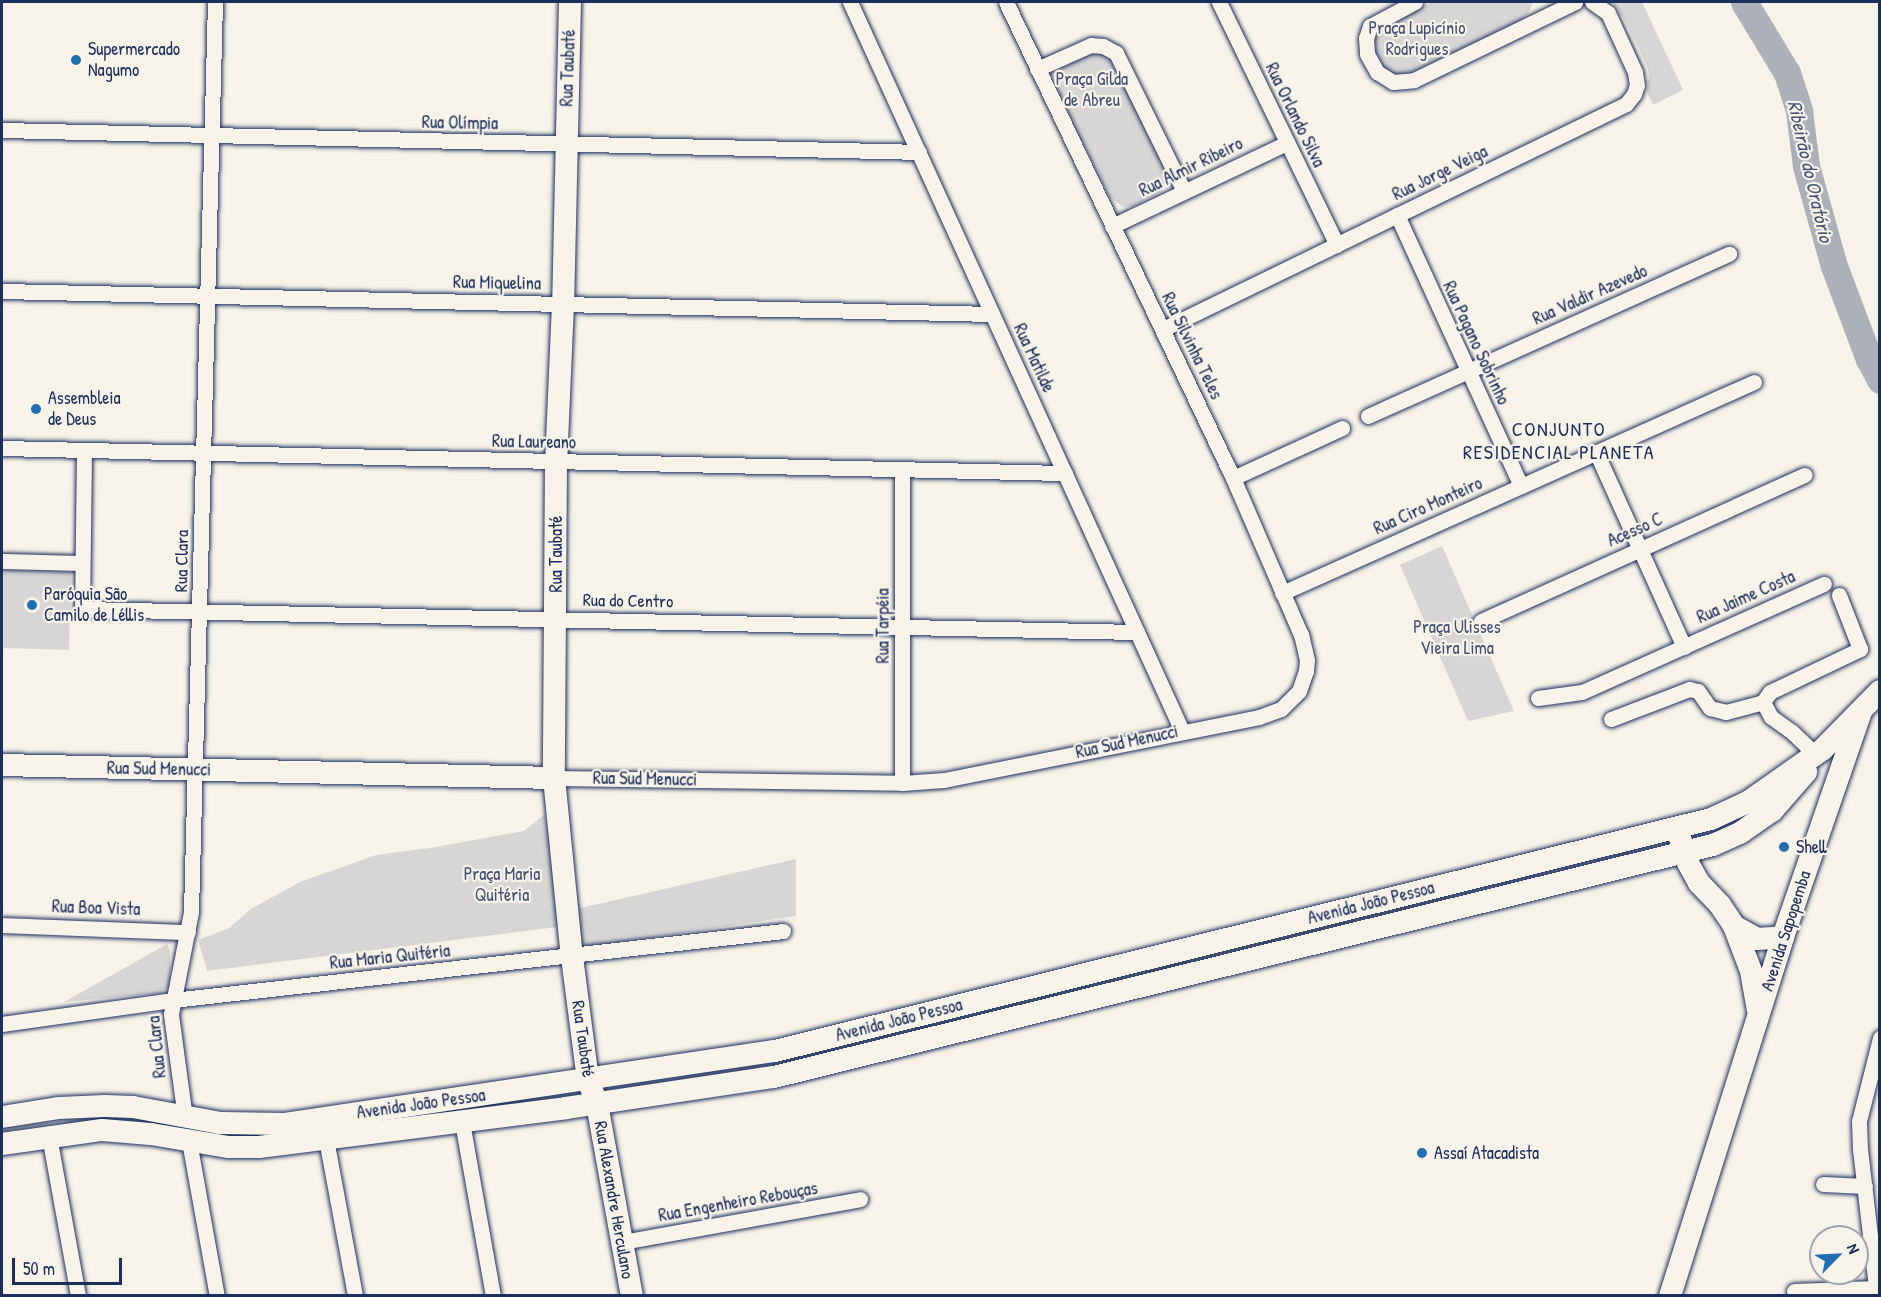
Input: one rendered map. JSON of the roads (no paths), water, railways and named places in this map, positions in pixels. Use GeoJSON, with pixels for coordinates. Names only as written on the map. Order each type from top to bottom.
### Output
{"type":"FeatureCollection","features":[{"type":"Feature","properties":{"kind":"main road","name":"Rua Taubaté"},"geometry":{"type":"LineString","coordinates":[[570,2],[563,304],[556,462],[554,778],[572,957],[588,1080],[597,1104]]}},
{"type":"Feature","properties":{"kind":"main road","name":"Avenida João Pessoa"},"geometry":{"type":"LineString","coordinates":[[2,1144],[102,1130],[151,1134],[229,1147],[259,1147],[597,1104],[774,1077],[818,1067],[1713,845],[1740,833],[1772,811],[1785,786],[1880,691]]}},
{"type":"Feature","properties":{"kind":"main road","name":"Avenida Sapopemba"},"geometry":{"type":"LineString","coordinates":[[1670,1296],[1783,937],[1861,711]]}},
{"type":"Feature","properties":{"kind":"main road","name":"Rua Sud Menucci"},"geometry":{"type":"LineString","coordinates":[[2,765],[554,778]]}},
{"type":"Feature","properties":{"kind":"main road","name":"Avenida João Pessoa"},"geometry":{"type":"LineString","coordinates":[[2,1117],[59,1108],[105,1106],[133,1107],[185,1118],[240,1125],[285,1124],[775,1051],[1697,823],[1738,808],[1785,786]]}},
{"type":"Feature","properties":{"kind":"main road"},"geometry":{"type":"LineString","coordinates":[[1785,786],[1815,798],[1824,819]]}},
{"type":"Feature","properties":{"kind":"main road"},"geometry":{"type":"LineString","coordinates":[[1697,823],[1681,834],[1684,853],[1699,884]]}},
{"type":"Feature","properties":{"kind":"main road"},"geometry":{"type":"LineString","coordinates":[[1654,860],[1678,868],[1699,884],[1720,905],[1734,927],[1757,939],[1783,937]]}},
{"type":"Feature","properties":{"kind":"main road","name":"Avenida Sapopemba"},"geometry":{"type":"LineString","coordinates":[[1734,927],[1751,971],[1758,1014]]}},
{"type":"Feature","properties":{"kind":"main road","name":"Rua Alexandre Herculano"},"geometry":{"type":"LineString","coordinates":[[597,1104],[632,1296]]}},
{"type":"Feature","properties":{"kind":"street","name":"Rua Clara"},"geometry":{"type":"LineString","coordinates":[[185,1118],[171,1014],[188,932],[200,612],[215,2]]}},
{"type":"Feature","properties":{"kind":"street","name":"Rua Matilde"},"geometry":{"type":"LineString","coordinates":[[850,2],[1182,731]]}},
{"type":"Feature","properties":{"kind":"street","name":"Rua Silvinha Teles"},"geometry":{"type":"LineString","coordinates":[[1006,2],[1233,477],[1301,635],[1307,660],[1306,671],[1299,691],[1281,709]]}},
{"type":"Feature","properties":{"kind":"street","name":"Rua Orlando Silva"},"geometry":{"type":"LineString","coordinates":[[1219,2],[1337,245]]}},
{"type":"Feature","properties":{"kind":"street"},"geometry":{"type":"LineString","coordinates":[[1415,2],[1370,26],[1366,38],[1367,54],[1377,72],[1393,82],[1414,80],[1575,2]]}},
{"type":"Feature","properties":{"kind":"street","name":"Rua Jorge Veiga"},"geometry":{"type":"LineString","coordinates":[[1163,329],[1626,104],[1634,94],[1637,85],[1635,72],[1608,14],[1592,2]]}},
{"type":"Feature","properties":{"kind":"street"},"geometry":{"type":"LineString","coordinates":[[1037,69],[1091,45],[1103,46],[1116,53],[1184,191]]}},
{"type":"Feature","properties":{"kind":"street","name":"Rua Olímpia"},"geometry":{"type":"LineString","coordinates":[[2,130],[210,137],[919,152]]}},
{"type":"Feature","properties":{"kind":"street","name":"Rua Almir Ribeiro"},"geometry":{"type":"LineString","coordinates":[[1112,226],[1287,143]]}},
{"type":"Feature","properties":{"kind":"street","name":"Rua Pagano Sobrinho"},"geometry":{"type":"LineString","coordinates":[[1397,215],[1521,486]]}},
{"type":"Feature","properties":{"kind":"street","name":"Rua Valdir Azevedo"},"geometry":{"type":"LineString","coordinates":[[1368,416],[1729,254]]}},
{"type":"Feature","properties":{"kind":"street","name":"Rua Miquelina"},"geometry":{"type":"LineString","coordinates":[[2,291],[992,314]]}},
{"type":"Feature","properties":{"kind":"street","name":"Rua Ciro Monteiro"},"geometry":{"type":"LineString","coordinates":[[1282,593],[1754,382]]}},
{"type":"Feature","properties":{"kind":"street"},"geometry":{"type":"LineString","coordinates":[[1233,477],[1342,428]]}},
{"type":"Feature","properties":{"kind":"street","name":"Rua Laureano"},"geometry":{"type":"LineString","coordinates":[[2,448],[1065,473]]}},
{"type":"Feature","properties":{"kind":"street"},"geometry":{"type":"LineString","coordinates":[[2,561],[82,563],[84,451]]}},
{"type":"Feature","properties":{"kind":"street","name":"Rua Jaime Costa"},"geometry":{"type":"LineString","coordinates":[[1596,452],[1684,647]]}},
{"type":"Feature","properties":{"kind":"street","name":"Rua Tarpéia"},"geometry":{"type":"LineString","coordinates":[[902,469],[902,783]]}},
{"type":"Feature","properties":{"kind":"street","name":"Acesso C"},"geometry":{"type":"LineString","coordinates":[[1480,621],[1806,475]]}},
{"type":"Feature","properties":{"kind":"street","name":"Rua do Centro"},"geometry":{"type":"LineString","coordinates":[[82,563],[82,609],[1137,632]]}},
{"type":"Feature","properties":{"kind":"street","name":"Rua Jaime Costa"},"geometry":{"type":"LineString","coordinates":[[1538,698],[1575,694],[1824,584]]}},
{"type":"Feature","properties":{"kind":"street"},"geometry":{"type":"LineString","coordinates":[[1611,719],[1689,689],[1698,692],[1710,708],[1726,712],[1763,702],[1770,692],[1860,649],[1839,595]]}},
{"type":"Feature","properties":{"kind":"street"},"geometry":{"type":"LineString","coordinates":[[1763,702],[1771,717],[1819,752]]}},
{"type":"Feature","properties":{"kind":"street","name":"Rua Sud Menucci"},"geometry":{"type":"LineString","coordinates":[[554,778],[902,783],[944,780],[1259,717],[1281,709]]}},
{"type":"Feature","properties":{"kind":"street","name":"Rua Boa Vista"},"geometry":{"type":"LineString","coordinates":[[2,925],[188,932]]}},
{"type":"Feature","properties":{"kind":"street","name":"Rua Maria Quitéria"},"geometry":{"type":"LineString","coordinates":[[2,1024],[173,1000],[572,957],[783,931]]}},
{"type":"Feature","properties":{"kind":"street"},"geometry":{"type":"LineString","coordinates":[[1794,1291],[1876,1288],[1859,1121],[1880,1038]]}},
{"type":"Feature","properties":{"kind":"street"},"geometry":{"type":"LineString","coordinates":[[462,1122],[493,1296]]}},
{"type":"Feature","properties":{"kind":"street"},"geometry":{"type":"LineString","coordinates":[[49,1136],[78,1296]]}},
{"type":"Feature","properties":{"kind":"street"},"geometry":{"type":"LineString","coordinates":[[326,1139],[355,1296]]}},
{"type":"Feature","properties":{"kind":"street"},"geometry":{"type":"LineString","coordinates":[[189,1142],[217,1296]]}},
{"type":"Feature","properties":{"kind":"street"},"geometry":{"type":"LineString","coordinates":[[1823,1184],[1865,1186]]}},
{"type":"Feature","properties":{"kind":"street","name":"Rua Engenheiro Rebouças"},"geometry":{"type":"LineString","coordinates":[[622,1242],[860,1199]]}},
{"type":"Feature","properties":{"kind":"waterway","name":"Ribeirão do Oratório"},"geometry":{"type":"LineString","coordinates":[[1744,2],[1787,73],[1799,111],[1806,166],[1834,266],[1869,359],[1880,380]]}},
{"type":"Feature","properties":{"kind":"place","name":"Supermercado Nagumo"},"geometry":{"type":"Point","coordinates":[76,60]}},
{"type":"Feature","properties":{"kind":"place","name":"Assembleia de Deus"},"geometry":{"type":"Point","coordinates":[36,409]}},
{"type":"Feature","properties":{"kind":"place","name":"Paróquia São Camilo de Léllis"},"geometry":{"type":"Point","coordinates":[32,605]}},
{"type":"Feature","properties":{"kind":"place","name":"Shell"},"geometry":{"type":"Point","coordinates":[1784,847]}},
{"type":"Feature","properties":{"kind":"place","name":"Assaí Atacadista"},"geometry":{"type":"Point","coordinates":[1422,1153]}},
{"type":"Feature","properties":{"kind":"district","name":"CONJUNTO RESIDENCIAL PLANETA"},"geometry":{"type":"Point","coordinates":[1559,440]}},
{"type":"Feature","properties":{"kind":"park label","name":"Praça Lupicínio Rodrigues"},"geometry":{"type":"Point","coordinates":[1417,39]}},
{"type":"Feature","properties":{"kind":"park label","name":"Praça Gilda de Abreu"},"geometry":{"type":"Point","coordinates":[1092,90]}},
{"type":"Feature","properties":{"kind":"park label","name":"Praça Ulisses Vieira Lima"},"geometry":{"type":"Point","coordinates":[1457,638]}},
{"type":"Feature","properties":{"kind":"park label","name":"Praça Maria Quitéria"},"geometry":{"type":"Point","coordinates":[502,885]}}]}
